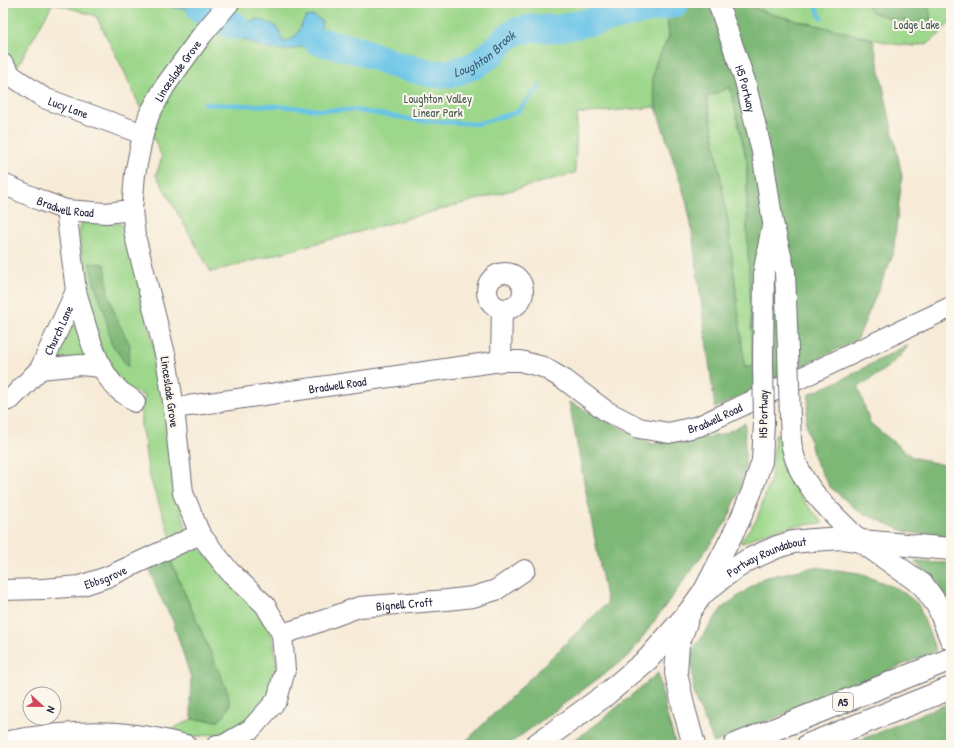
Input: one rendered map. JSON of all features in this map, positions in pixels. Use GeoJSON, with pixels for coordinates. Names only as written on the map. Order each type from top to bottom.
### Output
{"type":"FeatureCollection","features":[{"type":"Feature","properties":{"kind":"main road","name":"Portway Roundabout"},"geometry":{"type":"LineString","coordinates":[[536,745],[604,696],[648,659],[696,602],[748,560],[777,547],[793,542],[842,538],[951,549]]}},
{"type":"Feature","properties":{"kind":"main road"},"geometry":{"type":"LineString","coordinates":[[860,541],[923,585],[938,606],[951,639]]}},
{"type":"Feature","properties":{"kind":"main road"},"geometry":{"type":"LineString","coordinates":[[694,745],[678,686],[676,673],[678,645],[696,602]]}},
{"type":"Feature","properties":{"kind":"main road","name":"A5"},"geometry":{"type":"LineString","coordinates":[[735,745],[951,659]]}},
{"type":"Feature","properties":{"kind":"main road","name":"A5"},"geometry":{"type":"LineString","coordinates":[[808,745],[951,688]]}},
{"type":"Feature","properties":{"kind":"street","name":"Linceslade Grove"},"geometry":{"type":"LineString","coordinates":[[218,745],[224,745],[251,730],[277,700],[285,670],[282,634],[265,605],[229,571],[200,534],[182,492],[174,408],[166,358],[135,236],[132,210],[135,174],[143,134],[149,115],[165,86],[202,35],[229,3]]}},
{"type":"Feature","properties":{"kind":"street","name":"H5 Portway"},"geometry":{"type":"LineString","coordinates":[[718,3],[745,81],[762,152],[773,223],[784,272],[792,447],[801,473],[812,490],[860,541]]}},
{"type":"Feature","properties":{"kind":"street","name":"Lucy Lane"},"geometry":{"type":"LineString","coordinates":[[3,64],[12,76],[44,98],[143,134]]}},
{"type":"Feature","properties":{"kind":"street","name":"Bradwell Road"},"geometry":{"type":"LineString","coordinates":[[3,184],[24,194],[66,210],[106,213],[132,210]]}},
{"type":"Feature","properties":{"kind":"street","name":"Church Lane"},"geometry":{"type":"LineString","coordinates":[[66,210],[76,291],[101,367],[120,391],[136,402]]}},
{"type":"Feature","properties":{"kind":"street","name":"H5 Portway"},"geometry":{"type":"LineString","coordinates":[[696,602],[740,520],[752,492],[762,461],[764,422],[764,269],[773,223]]}},
{"type":"Feature","properties":{"kind":"street","name":"Church Lane"},"geometry":{"type":"LineString","coordinates":[[3,402],[11,399],[40,369],[76,291]]}},
{"type":"Feature","properties":{"kind":"street","name":"Bradwell Road"},"geometry":{"type":"LineString","coordinates":[[174,408],[500,361],[520,361],[543,367],[565,380],[606,411],[638,428],[669,433],[699,426],[951,307]]}},
{"type":"Feature","properties":{"kind":"street"},"geometry":{"type":"LineString","coordinates":[[500,361],[502,309]]}},
{"type":"Feature","properties":{"kind":"street","name":"Church Lane"},"geometry":{"type":"LineString","coordinates":[[40,369],[80,365],[101,367]]}},
{"type":"Feature","properties":{"kind":"street","name":"Ebbsgrove"},"geometry":{"type":"LineString","coordinates":[[3,590],[80,586],[107,577],[200,534]]}},
{"type":"Feature","properties":{"kind":"street","name":"Bignell Croft"},"geometry":{"type":"LineString","coordinates":[[282,634],[359,607],[473,597],[496,590],[525,570]]}},
{"type":"Feature","properties":{"kind":"street"},"geometry":{"type":"LineString","coordinates":[[3,742],[38,735],[101,732],[144,736],[186,745]]}},
{"type":"Feature","properties":{"kind":"green space"},"geometry":{"type":"Polygon","coordinates":[[[3,3],[53,3],[12,76],[3,64],[3,3]]]}},
{"type":"Feature","properties":{"kind":"green space","name":"Loughton Valley Linear Park"},"geometry":{"type":"Polygon","coordinates":[[[53,3],[675,3],[662,6],[667,16],[669,37],[656,62],[652,79],[656,107],[577,114],[575,173],[211,272],[156,175],[162,157],[125,73],[96,16],[53,3]]]}},
{"type":"Feature","properties":{"kind":"green space"},"geometry":{"type":"Polygon","coordinates":[[[675,3],[739,3],[775,15],[873,39],[902,176],[893,255],[857,340],[715,408],[691,224],[686,200],[656,107],[652,79],[656,62],[669,37],[667,16],[662,6],[675,3]],[[730,87],[707,97],[728,222],[745,368],[753,366],[747,230],[747,162],[730,87]]]}},
{"type":"Feature","properties":{"kind":"green space","name":"Lodge Lake"},"geometry":{"type":"Polygon","coordinates":[[[739,3],[951,3],[951,20],[941,33],[929,43],[915,46],[893,44],[775,15],[739,3]]]}},
{"type":"Feature","properties":{"kind":"green space"},"geometry":{"type":"Polygon","coordinates":[[[865,3],[928,3],[932,26],[926,31],[910,21],[892,19],[872,12],[865,3]]]}},
{"type":"Feature","properties":{"kind":"green space"},"geometry":{"type":"Polygon","coordinates":[[[730,87],[747,162],[747,230],[753,366],[744,368],[728,222],[707,97],[730,87]]]}},
{"type":"Feature","properties":{"kind":"green space"},"geometry":{"type":"Polygon","coordinates":[[[82,221],[120,224],[126,226],[165,396],[182,512],[187,532],[172,540],[148,471],[141,428],[141,411],[145,396],[127,389],[106,364],[92,317],[79,233],[82,221]]]}},
{"type":"Feature","properties":{"kind":"green space"},"geometry":{"type":"Polygon","coordinates":[[[89,263],[105,264],[109,297],[118,322],[130,345],[128,367],[111,343],[104,310],[95,286],[89,263]]]}},
{"type":"Feature","properties":{"kind":"green space"},"geometry":{"type":"Polygon","coordinates":[[[73,313],[86,358],[51,359],[73,313]]]}},
{"type":"Feature","properties":{"kind":"green space"},"geometry":{"type":"Polygon","coordinates":[[[908,346],[891,364],[858,387],[870,423],[912,457],[951,467],[951,538],[906,532],[858,511],[830,487],[814,459],[806,423],[809,394],[837,382],[903,347],[908,346]]]}},
{"type":"Feature","properties":{"kind":"green space"},"geometry":{"type":"Polygon","coordinates":[[[569,402],[653,444],[721,435],[745,423],[745,469],[739,492],[727,521],[629,656],[508,745],[462,745],[607,603],[569,402]]]}},
{"type":"Feature","properties":{"kind":"green space"},"geometry":{"type":"Polygon","coordinates":[[[780,434],[783,461],[788,476],[799,494],[823,523],[782,528],[762,534],[743,543],[740,542],[757,519],[771,478],[775,435],[780,434]]]}},
{"type":"Feature","properties":{"kind":"green space"},"geometry":{"type":"Polygon","coordinates":[[[198,547],[253,603],[269,627],[274,644],[277,666],[274,684],[258,714],[226,733],[181,738],[165,734],[192,719],[219,721],[230,705],[228,693],[169,557],[198,547]]]}},
{"type":"Feature","properties":{"kind":"green space"},"geometry":{"type":"Polygon","coordinates":[[[169,557],[228,693],[228,708],[225,715],[219,721],[192,719],[190,702],[191,678],[172,619],[158,593],[149,567],[169,557]]]}},
{"type":"Feature","properties":{"kind":"green space"},"geometry":{"type":"Polygon","coordinates":[[[915,562],[951,563],[951,604],[933,579],[915,562]]]}},
{"type":"Feature","properties":{"kind":"green space"},"geometry":{"type":"Polygon","coordinates":[[[814,567],[859,573],[899,589],[918,604],[936,651],[714,743],[694,695],[691,652],[722,608],[763,578],[814,567]]]}},
{"type":"Feature","properties":{"kind":"green space"},"geometry":{"type":"Polygon","coordinates":[[[658,673],[666,712],[676,745],[567,745],[598,723],[658,673]]]}},
{"type":"Feature","properties":{"kind":"green space"},"geometry":{"type":"Polygon","coordinates":[[[951,702],[951,745],[848,745],[951,702]]]}},
{"type":"Feature","properties":{"kind":"water"},"geometry":{"type":"Polygon","coordinates":[[[166,3],[200,3],[203,5],[201,10],[174,8],[166,3]]]}},
{"type":"Feature","properties":{"kind":"water"},"geometry":{"type":"Polygon","coordinates":[[[314,16],[322,21],[321,32],[317,41],[309,45],[292,49],[277,50],[249,42],[238,35],[235,26],[257,19],[273,25],[279,30],[282,40],[285,42],[295,37],[306,17],[314,16]]]}},
{"type":"Feature","properties":{"kind":"waterway","name":"Loughton Brook"},"geometry":{"type":"LineString","coordinates":[[317,41],[361,51],[396,65],[434,74],[453,73],[475,65],[492,53],[506,38],[517,31],[534,28],[555,29],[676,3]]}},
{"type":"Feature","properties":{"kind":"waterway"},"geometry":{"type":"LineString","coordinates":[[815,3],[821,18]]}},
{"type":"Feature","properties":{"kind":"waterway","name":"Loughton Brook"},"geometry":{"type":"LineString","coordinates":[[201,10],[235,26]]}},
{"type":"Feature","properties":{"kind":"waterway"},"geometry":{"type":"LineString","coordinates":[[204,104],[279,106],[319,110],[354,110],[416,120],[477,124],[517,112],[540,86]]}}]}
